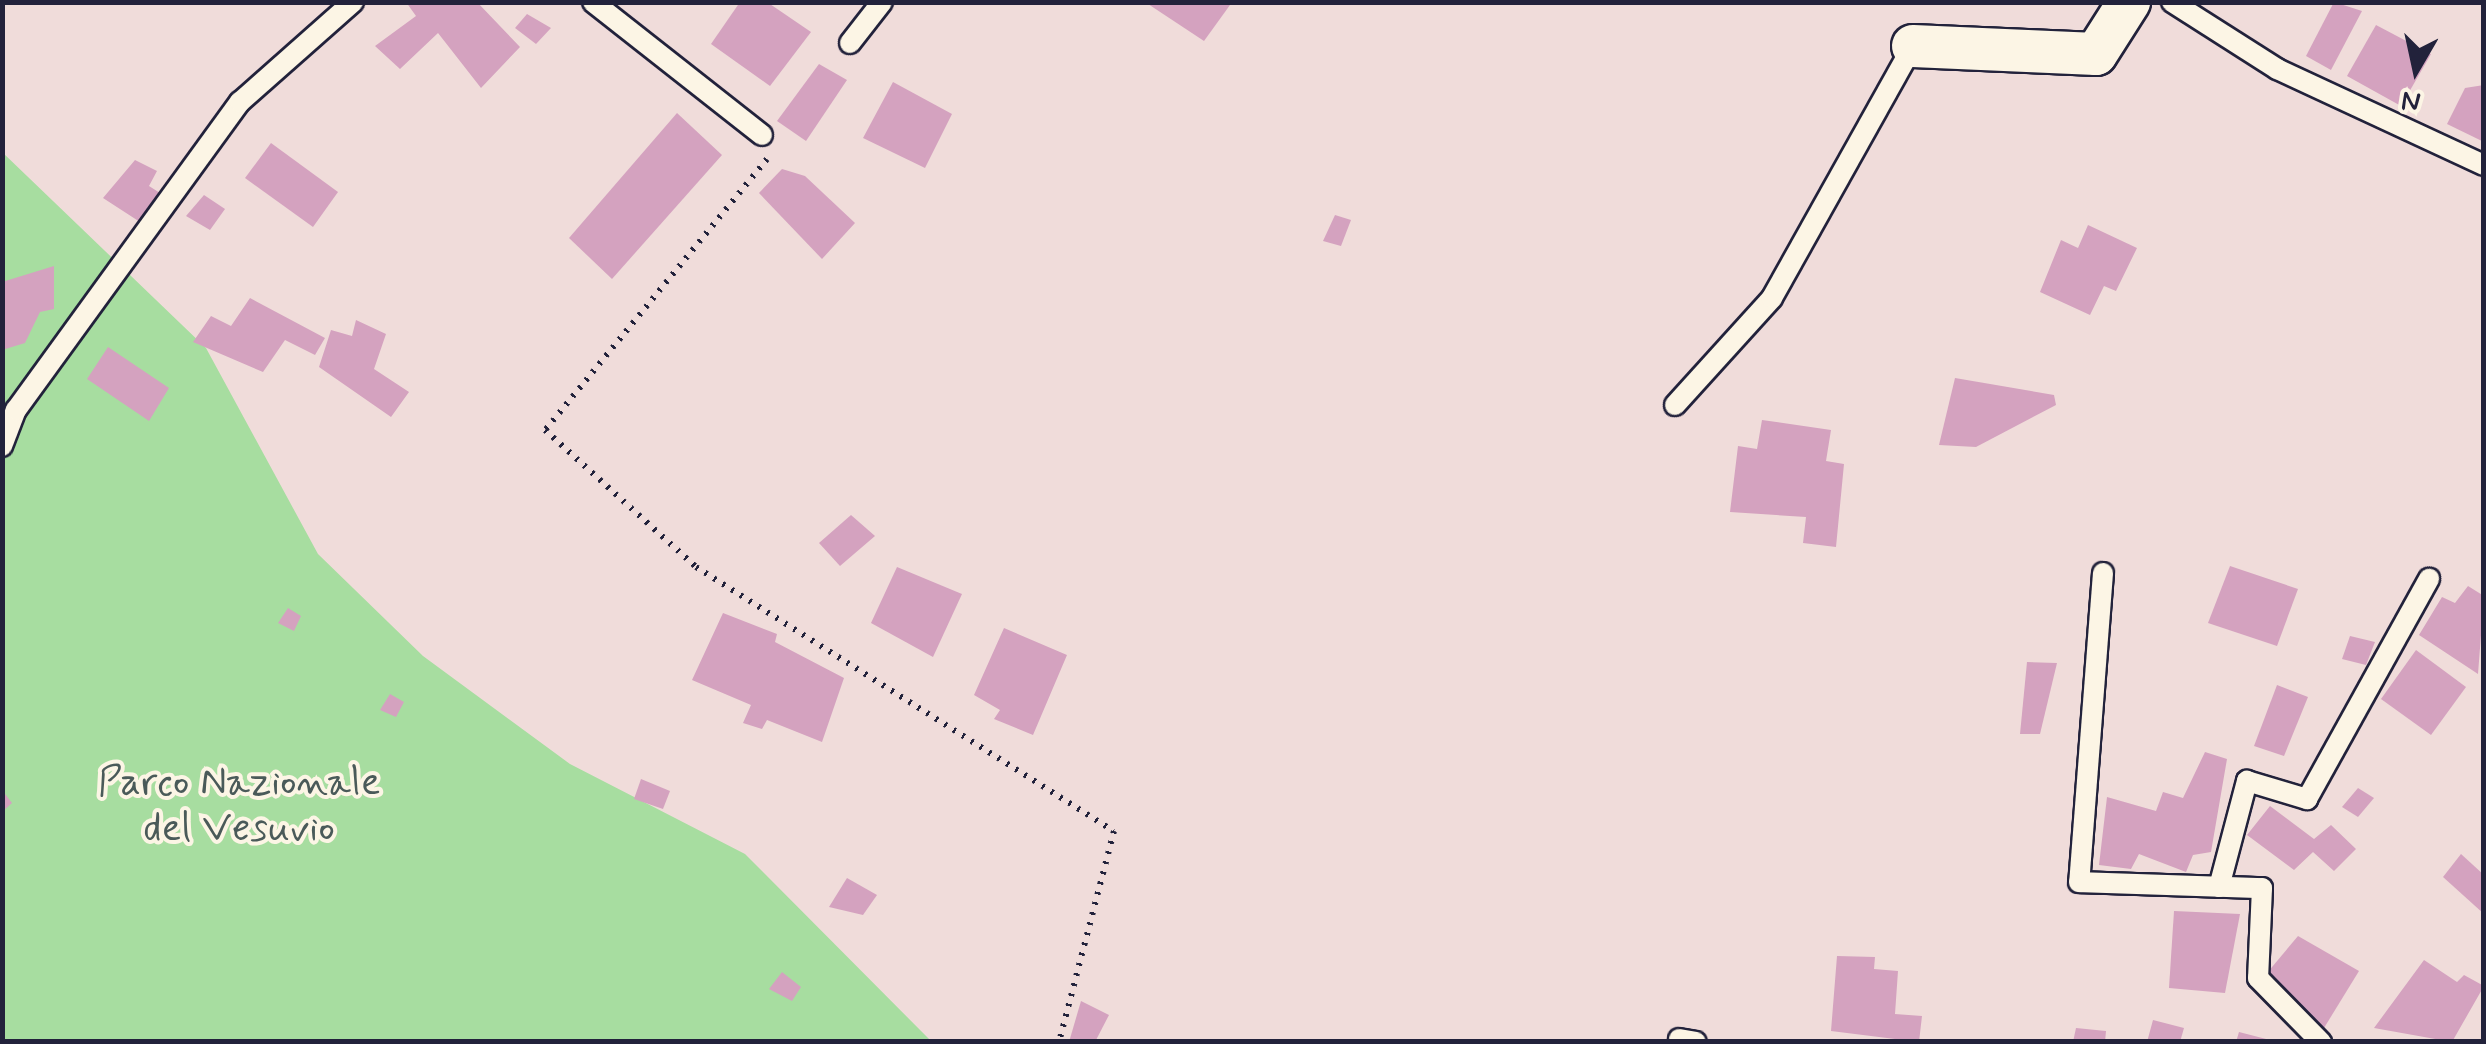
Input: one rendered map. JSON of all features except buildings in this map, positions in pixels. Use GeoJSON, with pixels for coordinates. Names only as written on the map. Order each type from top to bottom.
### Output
{"type":"FeatureCollection","features":[{"type":"Feature","properties":{"kind":"street"},"geometry":{"type":"LineString","coordinates":[[1913,46],[2096,54],[2129,2]]}},
{"type":"Feature","properties":{"kind":"lane"},"geometry":{"type":"LineString","coordinates":[[2,446],[16,410],[240,102],[354,2]]}},
{"type":"Feature","properties":{"kind":"lane"},"geometry":{"type":"LineString","coordinates":[[594,2],[762,134]]}},
{"type":"Feature","properties":{"kind":"lane"},"geometry":{"type":"LineString","coordinates":[[850,43],[882,2]]}},
{"type":"Feature","properties":{"kind":"lane"},"geometry":{"type":"LineString","coordinates":[[2172,2],[2277,69],[2484,165]]}},
{"type":"Feature","properties":{"kind":"lane"},"geometry":{"type":"LineString","coordinates":[[1675,405],[1772,298],[1913,46]]}},
{"type":"Feature","properties":{"kind":"lane"},"geometry":{"type":"LineString","coordinates":[[2103,573],[2079,882],[2262,888],[2258,978],[2321,1042]]}},
{"type":"Feature","properties":{"kind":"lane"},"geometry":{"type":"LineString","coordinates":[[2219,887],[2247,781],[2307,799],[2429,579]]}},
{"type":"Feature","properties":{"kind":"path"},"geometry":{"type":"LineString","coordinates":[[762,134],[764,170],[545,430],[696,566],[1114,831],[1059,1042]]}},
{"type":"Feature","properties":{"kind":"green space","name":"Parco Nazionale del Vesuvio"},"geometry":{"type":"Polygon","coordinates":[[[2,152],[206,348],[318,554],[423,656],[570,764],[745,854],[931,1041],[3,1041],[2,152]]]}}]}
